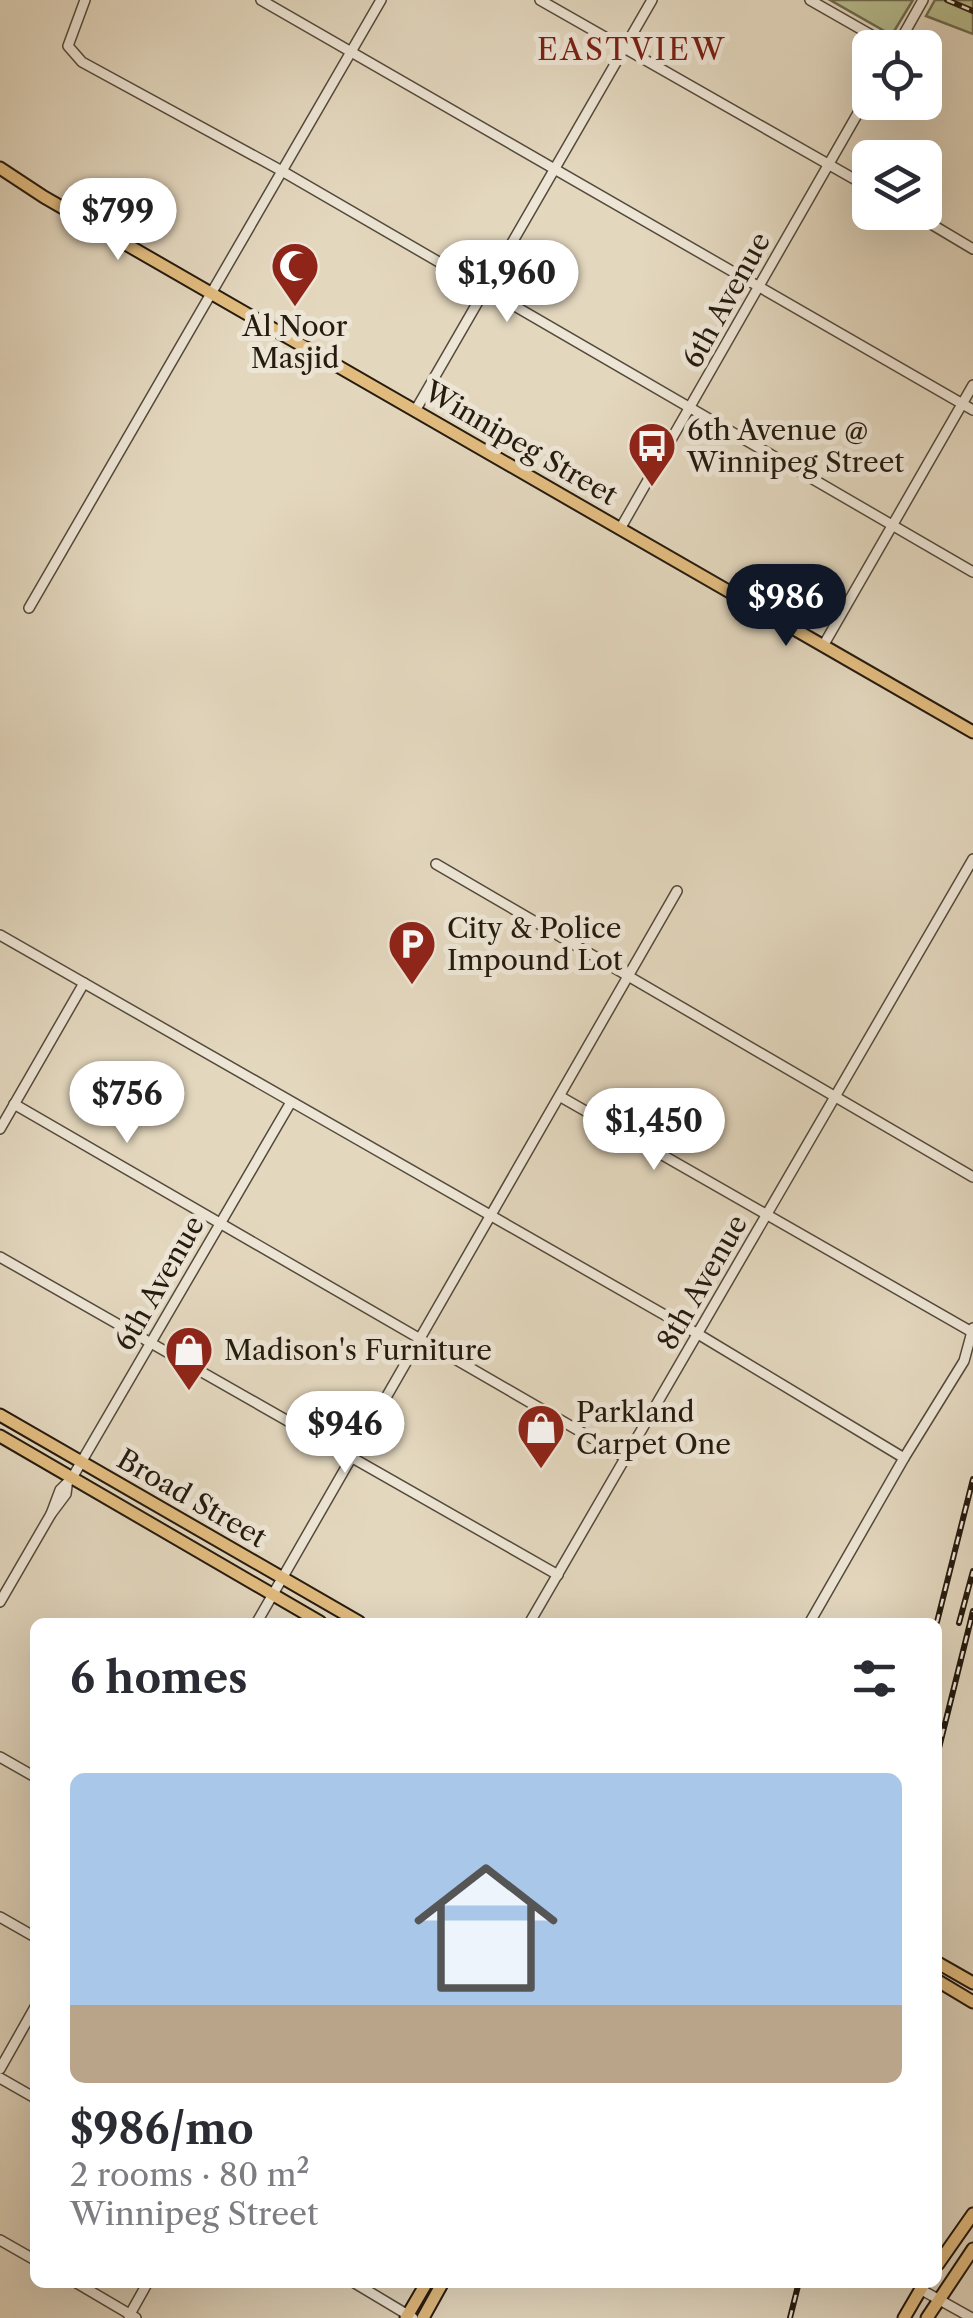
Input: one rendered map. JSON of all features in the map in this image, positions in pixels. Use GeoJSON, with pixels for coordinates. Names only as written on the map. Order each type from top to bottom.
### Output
{"type":"FeatureCollection","features":[{"type":"Feature","properties":{"kind":"main road","name":"Winnipeg Street"},"geometry":{"type":"LineString","coordinates":[[0,168],[44,198]]}},
{"type":"Feature","properties":{"kind":"main road","name":"Winnipeg Street"},"geometry":{"type":"LineString","coordinates":[[0,177],[212,292],[973,732]]}},
{"type":"Feature","properties":{"kind":"main road","name":"Broad Street"},"geometry":{"type":"LineString","coordinates":[[0,1415],[352,1618]]}},
{"type":"Feature","properties":{"kind":"main road","name":"Broad Street"},"geometry":{"type":"LineString","coordinates":[[0,1436],[70,1482],[313,1618]]}},
{"type":"Feature","properties":{"kind":"main road"},"geometry":{"type":"LineString","coordinates":[[942,1965],[973,1983]]}},
{"type":"Feature","properties":{"kind":"main road"},"geometry":{"type":"LineString","coordinates":[[942,1983],[973,2002]]}},
{"type":"Feature","properties":{"kind":"main road"},"geometry":{"type":"LineString","coordinates":[[942,2258],[973,2214]]}},
{"type":"Feature","properties":{"kind":"main road"},"geometry":{"type":"LineString","coordinates":[[927,2318],[973,2249]]}},
{"type":"Feature","properties":{"kind":"main road"},"geometry":{"type":"LineString","coordinates":[[409,2317],[423,2288]]}},
{"type":"Feature","properties":{"kind":"main road"},"geometry":{"type":"LineString","coordinates":[[423,2318],[440,2288]]}},
{"type":"Feature","properties":{"kind":"main road"},"geometry":{"type":"LineString","coordinates":[[904,2318],[922,2288]]}},
{"type":"Feature","properties":{"kind":"street"},"geometry":{"type":"LineString","coordinates":[[85,0],[68,46],[82,62],[282,171],[973,572]]}},
{"type":"Feature","properties":{"kind":"street"},"geometry":{"type":"LineString","coordinates":[[262,0],[973,410]]}},
{"type":"Feature","properties":{"kind":"street"},"geometry":{"type":"LineString","coordinates":[[28,608],[381,0]]}},
{"type":"Feature","properties":{"kind":"street"},"geometry":{"type":"LineString","coordinates":[[540,0],[852,177]]}},
{"type":"Feature","properties":{"kind":"street"},"geometry":{"type":"LineString","coordinates":[[415,411],[652,0]]}},
{"type":"Feature","properties":{"kind":"street"},"geometry":{"type":"LineString","coordinates":[[810,0],[863,30]]}},
{"type":"Feature","properties":{"kind":"street"},"geometry":{"type":"LineString","coordinates":[[906,30],[923,0]]}},
{"type":"Feature","properties":{"kind":"street","name":"6th Avenue"},"geometry":{"type":"LineString","coordinates":[[620,529],[854,120]]}},
{"type":"Feature","properties":{"kind":"street"},"geometry":{"type":"LineString","coordinates":[[942,230],[973,248]]}},
{"type":"Feature","properties":{"kind":"street"},"geometry":{"type":"LineString","coordinates":[[823,646],[973,385]]}},
{"type":"Feature","properties":{"kind":"street","name":"8th Avenue"},"geometry":{"type":"LineString","coordinates":[[532,1618],[973,859]]}},
{"type":"Feature","properties":{"kind":"street"},"geometry":{"type":"LineString","coordinates":[[436,864],[973,1177]]}},
{"type":"Feature","properties":{"kind":"street"},"geometry":{"type":"LineString","coordinates":[[260,1618],[677,890]]}},
{"type":"Feature","properties":{"kind":"street"},"geometry":{"type":"LineString","coordinates":[[0,935],[698,1334],[904,1458]]}},
{"type":"Feature","properties":{"kind":"street"},"geometry":{"type":"LineString","coordinates":[[0,1130],[84,984]]}},
{"type":"Feature","properties":{"kind":"street"},"geometry":{"type":"LineString","coordinates":[[561,1097],[972,1330],[964,1361],[812,1618]]}},
{"type":"Feature","properties":{"kind":"street","name":"6th Avenue"},"geometry":{"type":"LineString","coordinates":[[2,1596],[51,1514],[60,1490],[70,1482],[291,1102]]}},
{"type":"Feature","properties":{"kind":"street"},"geometry":{"type":"LineString","coordinates":[[14,1104],[626,1458]]}},
{"type":"Feature","properties":{"kind":"street"},"geometry":{"type":"LineString","coordinates":[[0,1257],[558,1575]]}},
{"type":"Feature","properties":{"kind":"street"},"geometry":{"type":"LineString","coordinates":[[0,1757],[30,1774]]}},
{"type":"Feature","properties":{"kind":"street"},"geometry":{"type":"LineString","coordinates":[[0,1917],[30,1934]]}},
{"type":"Feature","properties":{"kind":"street"},"geometry":{"type":"LineString","coordinates":[[0,2069],[30,2017]]}},
{"type":"Feature","properties":{"kind":"street"},"geometry":{"type":"LineString","coordinates":[[0,2078],[30,2095]]}},
{"type":"Feature","properties":{"kind":"street"},"geometry":{"type":"LineString","coordinates":[[0,2240],[30,2257]]}},
{"type":"Feature","properties":{"kind":"street"},"geometry":{"type":"LineString","coordinates":[[84,2288],[131,2317],[145,2288]]}},
{"type":"Feature","properties":{"kind":"street"},"geometry":{"type":"LineString","coordinates":[[363,2288],[409,2317]]}},
{"type":"Feature","properties":{"kind":"street"},"geometry":{"type":"LineString","coordinates":[[926,2288],[972,2318]]}},
{"type":"Feature","properties":{"kind":"green space"},"geometry":{"type":"Polygon","coordinates":[[[830,0],[913,0],[895,30],[883,30],[830,0]]]}},
{"type":"Feature","properties":{"kind":"green space"},"geometry":{"type":"Polygon","coordinates":[[[935,0],[973,0],[973,34],[926,16],[935,0]]]}},
{"type":"Feature","properties":{"kind":"railway"},"geometry":{"type":"LineString","coordinates":[[947,0],[973,11]]}},
{"type":"Feature","properties":{"kind":"railway"},"geometry":{"type":"LineString","coordinates":[[938,1618],[973,1479]]}},
{"type":"Feature","properties":{"kind":"railway"},"geometry":{"type":"LineString","coordinates":[[959,1623],[973,1571]]}},
{"type":"Feature","properties":{"kind":"railway"},"geometry":{"type":"LineString","coordinates":[[942,1736],[973,1611]]}},
{"type":"Feature","properties":{"kind":"railway"},"geometry":{"type":"LineString","coordinates":[[790,2318],[798,2288]]}},
{"type":"Feature","properties":{"kind":"place","name":"Al Noor Masjid"},"geometry":{"type":"Point","coordinates":[295,308]}},
{"type":"Feature","properties":{"kind":"place","name":"6th Avenue @ Winnipeg Street"},"geometry":{"type":"Point","coordinates":[652,488]}},
{"type":"Feature","properties":{"kind":"place","name":"City & Police Impound Lot"},"geometry":{"type":"Point","coordinates":[412,986]}},
{"type":"Feature","properties":{"kind":"place","name":"Madison's Furniture"},"geometry":{"type":"Point","coordinates":[189,1392]}},
{"type":"Feature","properties":{"kind":"place","name":"Parkland Carpet One"},"geometry":{"type":"Point","coordinates":[541,1470]}},
{"type":"Feature","properties":{"kind":"district","name":"EASTVIEW"},"geometry":{"type":"Point","coordinates":[632,50]}}]}
